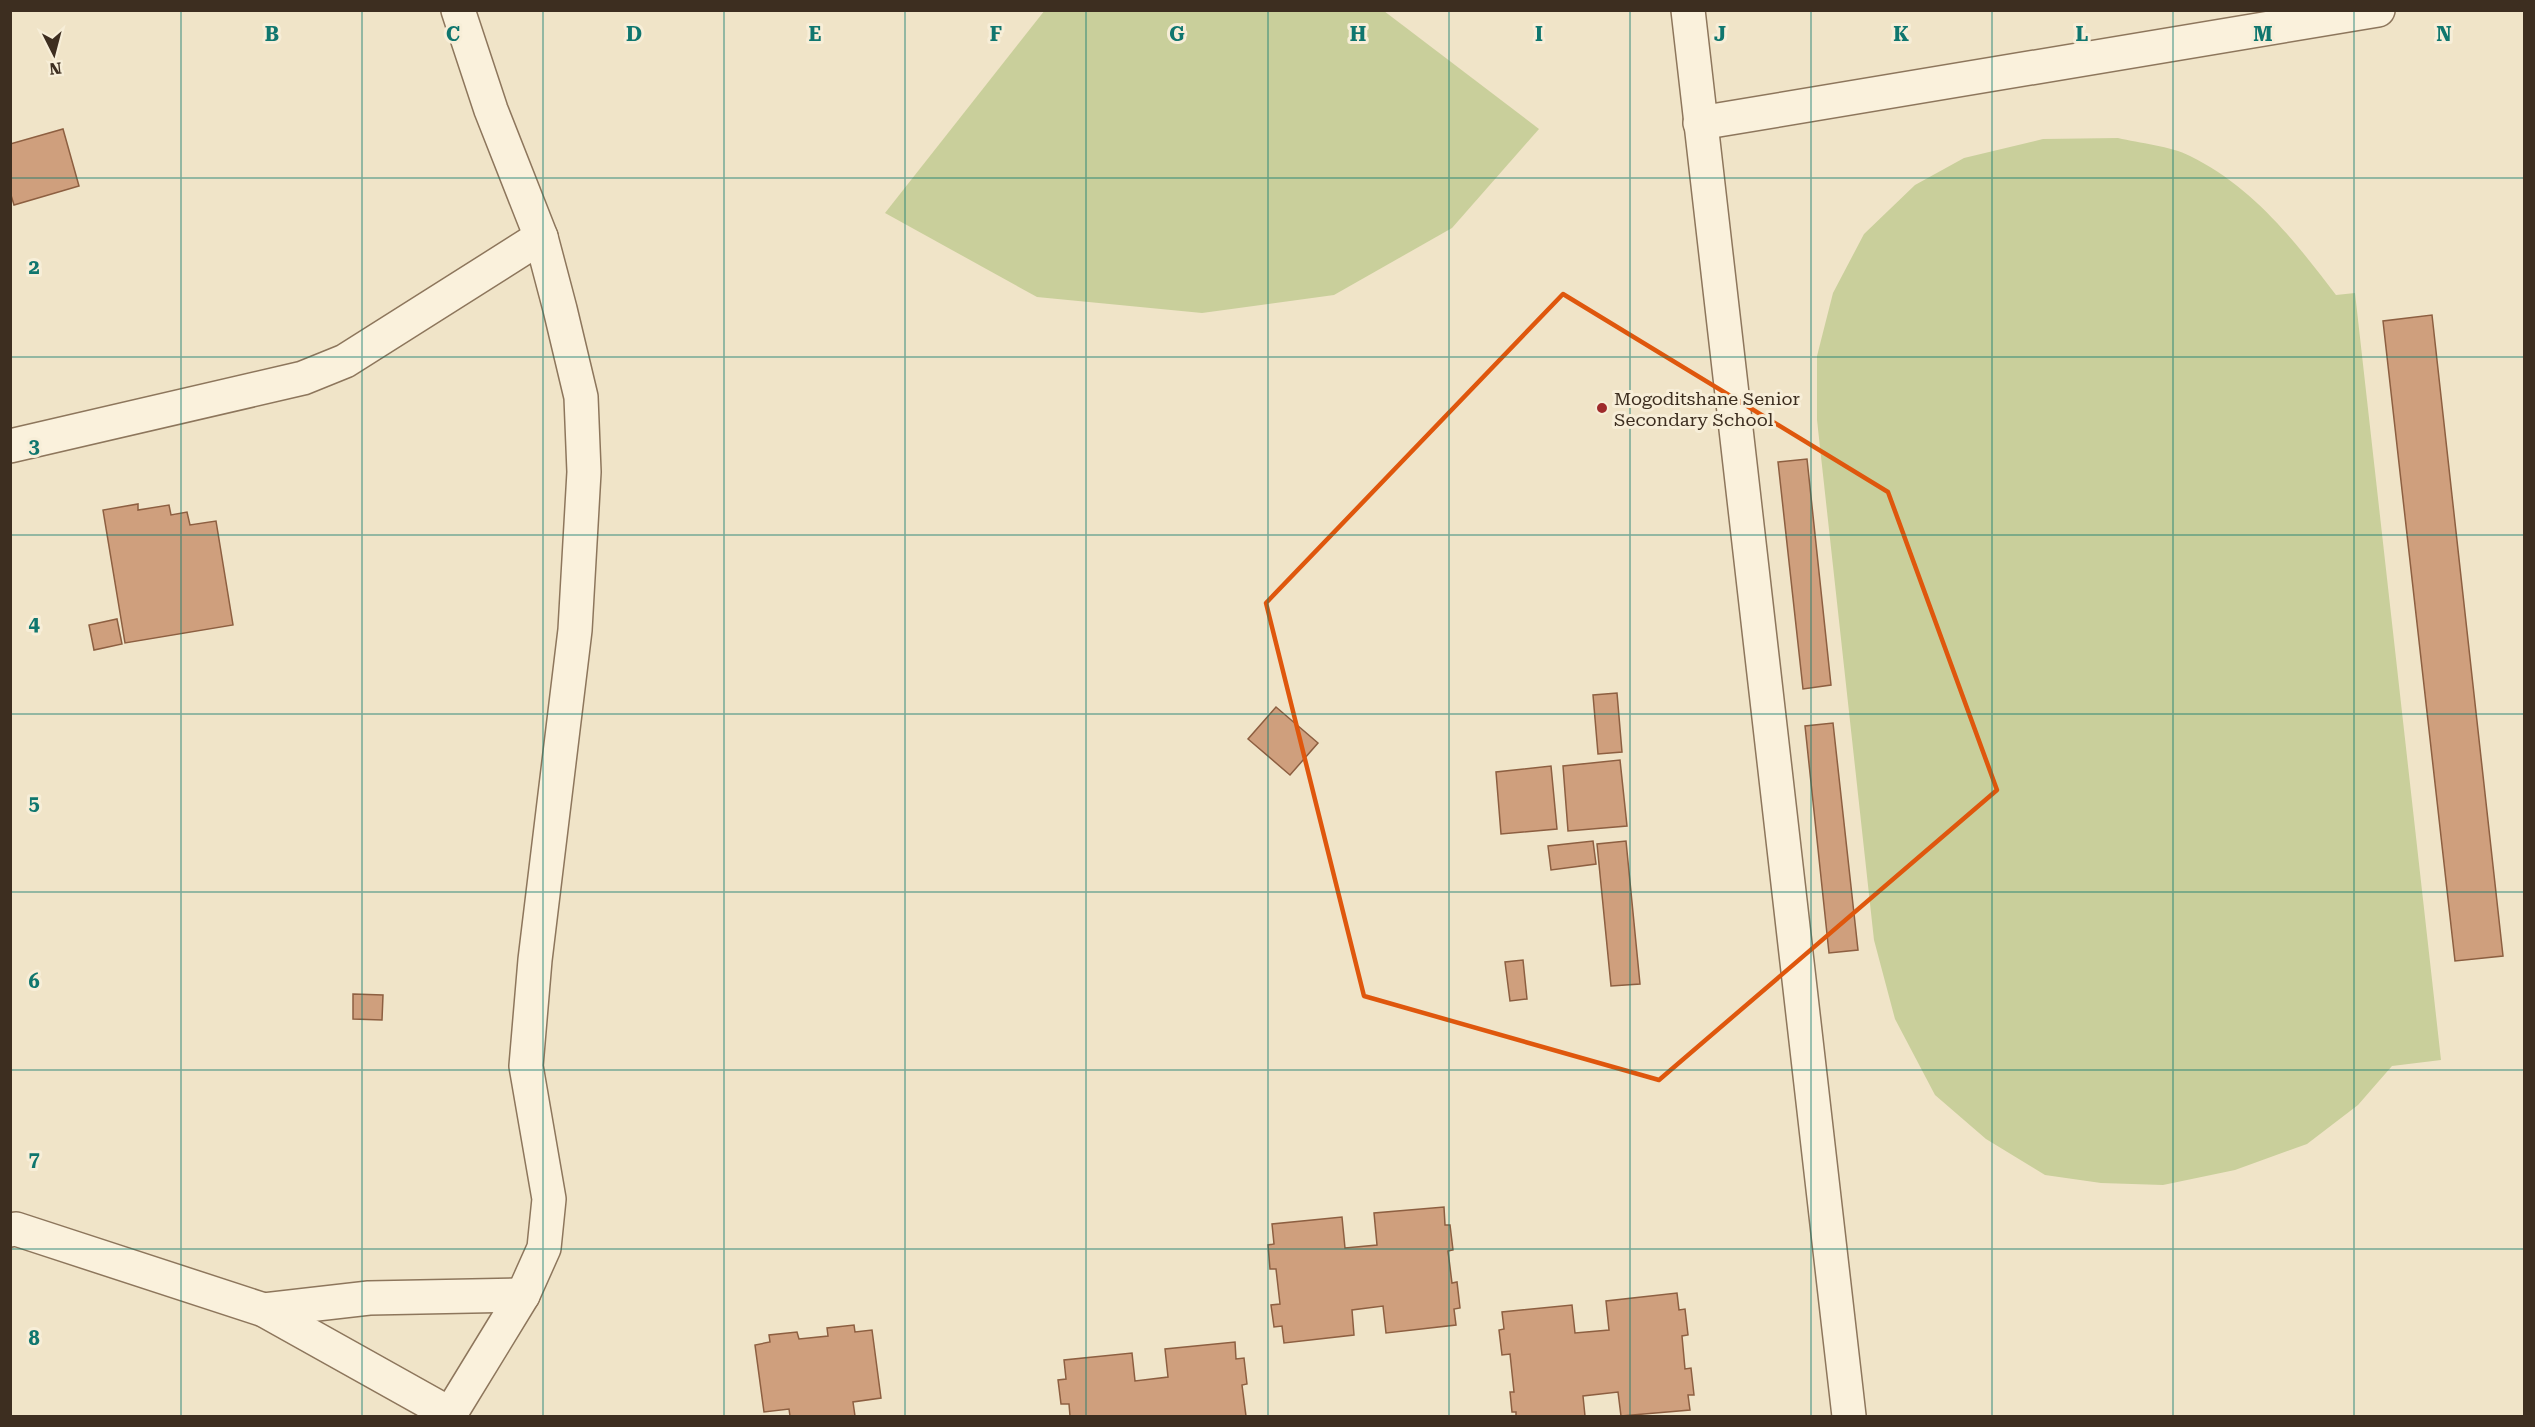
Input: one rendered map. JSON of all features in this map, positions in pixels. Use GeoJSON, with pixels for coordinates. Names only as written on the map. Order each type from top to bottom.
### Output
{"type":"FeatureCollection","features":[{"type":"Feature","properties":{"kind":"street"},"geometry":{"type":"LineString","coordinates":[[10,1230],[16,1229],[264,1310],[450,1415],[523,1295],[544,1248],[549,1199],[526,1066],[535,960],[575,630],[584,472],[580,397],[541,237],[491,110],[458,10]]}},
{"type":"Feature","properties":{"kind":"street"},"geometry":{"type":"LineString","coordinates":[[1688,10],[1849,1416]]}},
{"type":"Feature","properties":{"kind":"street"},"geometry":{"type":"LineString","coordinates":[[1700,123],[2378,10]]}},
{"type":"Feature","properties":{"kind":"street"},"geometry":{"type":"LineString","coordinates":[[10,446],[303,378],[345,361],[541,237]]}},
{"type":"Feature","properties":{"kind":"street"},"geometry":{"type":"LineString","coordinates":[[264,1310],[369,1298],[523,1295]]}},
{"type":"Feature","properties":{"kind":"highlighted area"},"geometry":{"type":"Polygon","coordinates":[[[1563,294],[1888,492],[1997,790],[1659,1080],[1364,996],[1266,603],[1563,294]]]}},
{"type":"Feature","properties":{"kind":"green space"},"geometry":{"type":"Polygon","coordinates":[[[1045,10],[1384,11],[1539,129],[1452,228],[1334,295],[1202,313],[1037,297],[885,213],[1045,10]]]}},
{"type":"Feature","properties":{"kind":"green space"},"geometry":{"type":"Polygon","coordinates":[[[2118,138],[2174,150],[2213,169],[2253,199],[2271,216],[2336,295],[2355,293],[2441,1060],[2392,1066],[2358,1105],[2307,1144],[2235,1170],[2163,1185],[2101,1183],[2045,1175],[1986,1139],[1935,1095],[1895,1019],[1874,940],[1817,420],[1817,356],[1833,293],[1864,234],[1915,185],[1964,158],[2043,139],[2118,138]]]}},
{"type":"Feature","properties":{"kind":"building"},"geometry":{"type":"Polygon","coordinates":[[[63,129],[79,186],[14,205],[10,192],[10,144],[63,129]]]}},
{"type":"Feature","properties":{"kind":"building"},"geometry":{"type":"Polygon","coordinates":[[[2432,315],[2503,956],[2455,961],[2383,321],[2432,315]]]}},
{"type":"Feature","properties":{"kind":"building"},"geometry":{"type":"Polygon","coordinates":[[[1807,459],[1831,685],[1803,689],[1778,462],[1807,459]]]}},
{"type":"Feature","properties":{"kind":"building"},"geometry":{"type":"Polygon","coordinates":[[[138,504],[138,510],[169,505],[171,515],[187,512],[190,525],[216,521],[233,625],[125,643],[103,510],[138,504]]]}},
{"type":"Feature","properties":{"kind":"building"},"geometry":{"type":"Polygon","coordinates":[[[117,619],[122,644],[94,650],[89,625],[117,619]]]}},
{"type":"Feature","properties":{"kind":"building"},"geometry":{"type":"Polygon","coordinates":[[[1617,693],[1622,752],[1598,754],[1593,695],[1617,693]]]}},
{"type":"Feature","properties":{"kind":"building"},"geometry":{"type":"Polygon","coordinates":[[[1276,707],[1318,743],[1290,775],[1248,739],[1276,707]]]}},
{"type":"Feature","properties":{"kind":"building"},"geometry":{"type":"Polygon","coordinates":[[[1833,723],[1858,950],[1829,953],[1805,726],[1833,723]]]}},
{"type":"Feature","properties":{"kind":"building"},"geometry":{"type":"Polygon","coordinates":[[[1620,760],[1627,826],[1568,831],[1563,766],[1620,760]]]}},
{"type":"Feature","properties":{"kind":"building"},"geometry":{"type":"Polygon","coordinates":[[[1551,766],[1557,829],[1501,834],[1496,772],[1551,766]]]}},
{"type":"Feature","properties":{"kind":"building"},"geometry":{"type":"Polygon","coordinates":[[[1593,841],[1596,864],[1551,870],[1548,846],[1593,841]]]}},
{"type":"Feature","properties":{"kind":"building"},"geometry":{"type":"Polygon","coordinates":[[[1626,841],[1640,984],[1611,986],[1597,844],[1626,841]]]}},
{"type":"Feature","properties":{"kind":"building"},"geometry":{"type":"Polygon","coordinates":[[[1523,960],[1527,999],[1510,1001],[1505,962],[1523,960]]]}},
{"type":"Feature","properties":{"kind":"building"},"geometry":{"type":"Polygon","coordinates":[[[353,994],[383,995],[382,1020],[353,1019],[353,994]]]}},
{"type":"Feature","properties":{"kind":"building"},"geometry":{"type":"Polygon","coordinates":[[[1444,1207],[1445,1225],[1450,1225],[1453,1250],[1448,1251],[1452,1283],[1457,1282],[1460,1308],[1454,1309],[1456,1325],[1386,1333],[1383,1306],[1352,1310],[1354,1335],[1284,1343],[1282,1326],[1274,1327],[1271,1305],[1280,1304],[1276,1269],[1270,1269],[1268,1245],[1274,1244],[1272,1224],[1342,1217],[1345,1248],[1377,1245],[1374,1213],[1444,1207]]]}},
{"type":"Feature","properties":{"kind":"building"},"geometry":{"type":"Polygon","coordinates":[[[1677,1293],[1679,1310],[1685,1309],[1688,1335],[1682,1336],[1685,1369],[1691,1368],[1694,1395],[1688,1395],[1690,1410],[1621,1416],[1618,1392],[1583,1396],[1585,1416],[1516,1416],[1516,1412],[1512,1412],[1510,1392],[1514,1392],[1510,1354],[1502,1355],[1499,1330],[1504,1329],[1502,1312],[1572,1305],[1575,1333],[1609,1330],[1606,1301],[1677,1293]]]}},
{"type":"Feature","properties":{"kind":"building"},"geometry":{"type":"Polygon","coordinates":[[[854,1325],[855,1332],[872,1330],[881,1398],[853,1402],[855,1416],[790,1416],[789,1409],[764,1412],[755,1345],[770,1342],[769,1335],[797,1332],[799,1339],[828,1336],[827,1328],[854,1325]]]}},
{"type":"Feature","properties":{"kind":"building"},"geometry":{"type":"Polygon","coordinates":[[[1235,1342],[1236,1359],[1244,1358],[1247,1384],[1242,1385],[1246,1416],[1070,1416],[1069,1404],[1061,1404],[1058,1380],[1066,1379],[1064,1360],[1132,1353],[1135,1381],[1168,1377],[1165,1349],[1235,1342]]]}},
{"type":"Feature","properties":{"kind":"place","name":"Mogoditshane Senior Secondary School"},"geometry":{"type":"Point","coordinates":[1602,408]}}]}
